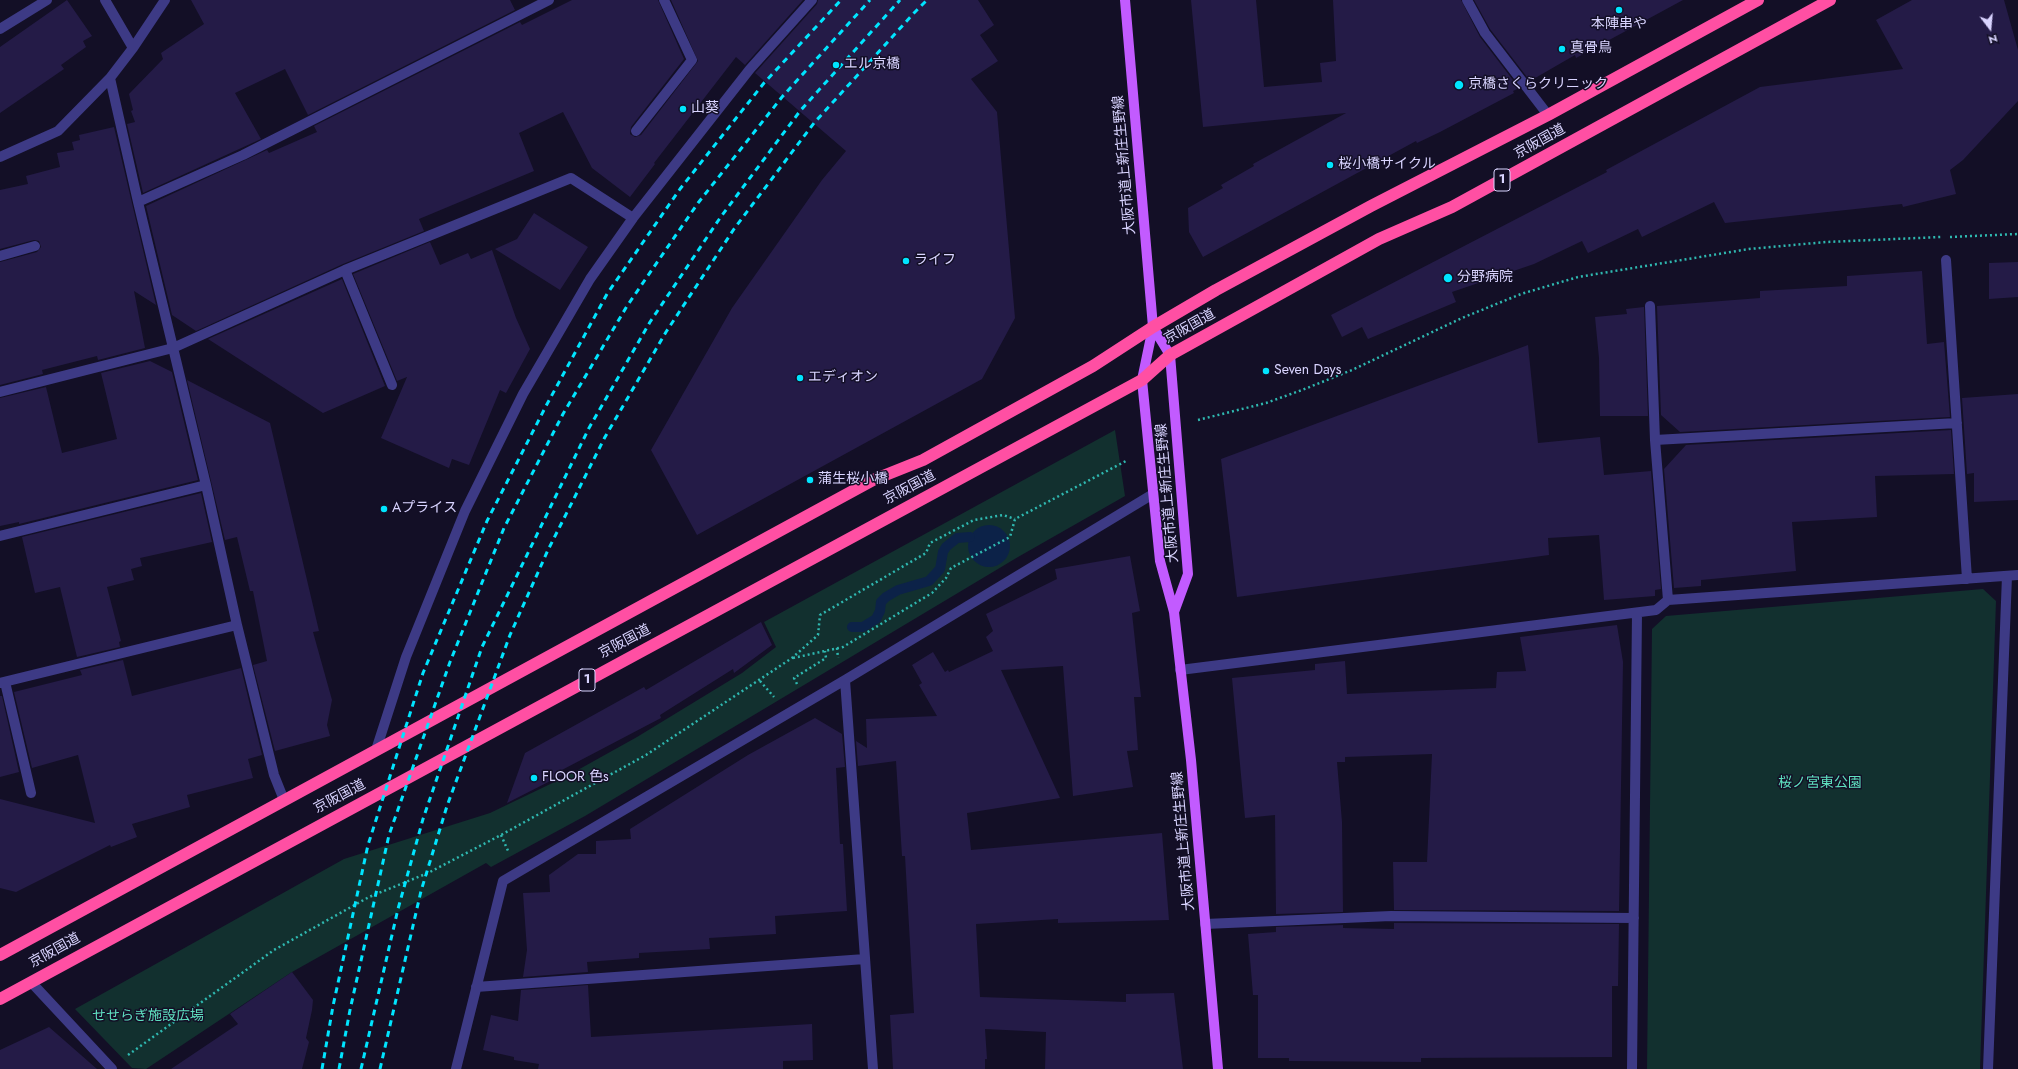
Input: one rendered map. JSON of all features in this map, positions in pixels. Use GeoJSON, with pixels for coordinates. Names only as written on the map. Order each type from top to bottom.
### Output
{"type":"FeatureCollection","features":[{"type":"Feature","properties":{"kind":"highway","name":"京阪国道"},"geometry":{"type":"LineString","coordinates":[[0,955],[873,480],[923,460],[1094,366],[1153,327],[1216,290],[1371,206],[1548,115],[1758,0]]}},
{"type":"Feature","properties":{"kind":"highway","name":"京阪国道"},"geometry":{"type":"LineString","coordinates":[[0,999],[1142,380],[1170,354],[1379,239],[1452,207],[1830,0]]}},
{"type":"Feature","properties":{"kind":"main road","name":"大阪市道上新庄生野線"},"geometry":{"type":"LineString","coordinates":[[1125,0],[1153,327],[1142,380],[1160,562],[1174,612],[1191,760],[1218,1069]]}},
{"type":"Feature","properties":{"kind":"main road","name":"大阪市道上新庄生野線"},"geometry":{"type":"LineString","coordinates":[[1153,327],[1170,354],[1188,574],[1174,612]]}},
{"type":"Feature","properties":{"kind":"street"},"geometry":{"type":"LineString","coordinates":[[0,29],[47,0]]}},
{"type":"Feature","properties":{"kind":"street"},"geometry":{"type":"LineString","coordinates":[[105,0],[133,48]]}},
{"type":"Feature","properties":{"kind":"street"},"geometry":{"type":"LineString","coordinates":[[0,157],[58,131],[110,78],[133,48],[165,0]]}},
{"type":"Feature","properties":{"kind":"street"},"geometry":{"type":"LineString","coordinates":[[138,202],[243,155],[549,0]]}},
{"type":"Feature","properties":{"kind":"street"},"geometry":{"type":"LineString","coordinates":[[636,131],[692,60],[664,0]]}},
{"type":"Feature","properties":{"kind":"street"},"geometry":{"type":"LineString","coordinates":[[376,750],[406,657],[466,511],[523,394],[590,279],[633,218],[750,69],[812,0]]}},
{"type":"Feature","properties":{"kind":"street"},"geometry":{"type":"LineString","coordinates":[[1467,0],[1485,33],[1548,115]]}},
{"type":"Feature","properties":{"kind":"street"},"geometry":{"type":"LineString","coordinates":[[110,78],[138,202],[206,485],[237,625],[274,775],[284,800]]}},
{"type":"Feature","properties":{"kind":"street"},"geometry":{"type":"LineString","coordinates":[[0,392],[173,348],[345,270],[571,178],[633,218]]}},
{"type":"Feature","properties":{"kind":"street"},"geometry":{"type":"LineString","coordinates":[[0,256],[35,246]]}},
{"type":"Feature","properties":{"kind":"street"},"geometry":{"type":"LineString","coordinates":[[1946,260],[1967,579]]}},
{"type":"Feature","properties":{"kind":"street"},"geometry":{"type":"LineString","coordinates":[[345,270],[392,386]]}},
{"type":"Feature","properties":{"kind":"street"},"geometry":{"type":"LineString","coordinates":[[1650,306],[1655,440],[1668,600]]}},
{"type":"Feature","properties":{"kind":"street"},"geometry":{"type":"LineString","coordinates":[[1655,440],[1957,423]]}},
{"type":"Feature","properties":{"kind":"street"},"geometry":{"type":"LineString","coordinates":[[0,536],[206,485]]}},
{"type":"Feature","properties":{"kind":"street"},"geometry":{"type":"LineString","coordinates":[[456,1069],[502,881],[845,680],[1153,494]]}},
{"type":"Feature","properties":{"kind":"street"},"geometry":{"type":"LineString","coordinates":[[1180,670],[1637,613],[1656,610],[1668,600],[2018,575]]}},
{"type":"Feature","properties":{"kind":"street"},"geometry":{"type":"LineString","coordinates":[[1988,1069],[2007,576]]}},
{"type":"Feature","properties":{"kind":"street"},"geometry":{"type":"LineString","coordinates":[[1632,1069],[1637,613]]}},
{"type":"Feature","properties":{"kind":"street"},"geometry":{"type":"LineString","coordinates":[[31,793],[2,683],[237,625]]}},
{"type":"Feature","properties":{"kind":"street"},"geometry":{"type":"LineString","coordinates":[[845,680],[873,1069]]}},
{"type":"Feature","properties":{"kind":"street"},"geometry":{"type":"LineString","coordinates":[[1205,924],[1391,916],[1634,918]]}},
{"type":"Feature","properties":{"kind":"street"},"geometry":{"type":"LineString","coordinates":[[476,987],[865,959]]}},
{"type":"Feature","properties":{"kind":"street"},"geometry":{"type":"LineString","coordinates":[[31,982],[112,1069]]}},
{"type":"Feature","properties":{"kind":"path"},"geometry":{"type":"LineString","coordinates":[[1195,420],[1266,404],[1352,370],[1462,318],[1521,294],[1578,277],[1749,249],[1826,242],[2018,234]]}},
{"type":"Feature","properties":{"kind":"path"},"geometry":{"type":"LineString","coordinates":[[123,1058],[274,950],[368,898],[428,872],[573,797],[646,756],[760,681],[792,658],[818,635],[820,614],[926,553],[930,543],[974,520],[1003,516],[1015,519],[1126,460]]}},
{"type":"Feature","properties":{"kind":"path"},"geometry":{"type":"LineString","coordinates":[[792,658],[842,647],[932,593],[946,578],[951,568],[1010,537],[1015,519]]}},
{"type":"Feature","properties":{"kind":"path"},"geometry":{"type":"LineString","coordinates":[[837,648],[838,655]]}},
{"type":"Feature","properties":{"kind":"path"},"geometry":{"type":"LineString","coordinates":[[798,685],[794,678],[826,658],[826,651]]}},
{"type":"Feature","properties":{"kind":"path"},"geometry":{"type":"LineString","coordinates":[[760,681],[775,699],[780,696]]}},
{"type":"Feature","properties":{"kind":"green space","name":"せせらぎ施設広場"},"geometry":{"type":"Polygon","coordinates":[[[1115,430],[1125,496],[1018,557],[585,816],[491,867],[486,863],[292,972],[146,1069],[132,1068],[75,1009],[344,859],[490,813],[567,776],[637,737],[742,673],[776,647],[764,622],[1115,430]]]}},
{"type":"Feature","properties":{"kind":"green space","name":"桜ノ宮東公園"},"geometry":{"type":"Polygon","coordinates":[[[1983,589],[1996,601],[1980,1069],[1647,1069],[1652,629],[1666,616],[1983,589]]]}},
{"type":"Feature","properties":{"kind":"water"},"geometry":{"type":"Polygon","coordinates":[[[985,525],[993,525],[1001,528],[1007,534],[1010,546],[1007,558],[1001,564],[993,567],[985,567],[977,564],[971,558],[968,550],[968,542],[971,534],[977,528],[985,525]]]}},
{"type":"Feature","properties":{"kind":"building"},"geometry":{"type":"Polygon","coordinates":[[[67,0],[92,36],[83,41],[86,47],[61,65],[64,69],[0,113],[0,47],[67,0]]]}},
{"type":"Feature","properties":{"kind":"building"},"geometry":{"type":"Polygon","coordinates":[[[191,0],[510,0],[515,10],[308,115],[285,69],[235,93],[261,139],[143,193],[127,124],[135,122],[131,111],[133,110],[129,94],[163,59],[161,53],[204,24],[191,0]]]}},
{"type":"Feature","properties":{"kind":"building"},"geometry":{"type":"Polygon","coordinates":[[[572,0],[658,0],[684,59],[631,127],[630,134],[635,137],[641,135],[698,61],[671,0],[803,0],[745,65],[736,57],[654,163],[655,164],[630,197],[592,168],[563,112],[519,133],[534,171],[419,219],[424,231],[343,264],[196,331],[172,315],[146,206],[267,150],[269,153],[317,132],[314,126],[520,22],[522,25],[572,0]]]}},
{"type":"Feature","properties":{"kind":"building"},"geometry":{"type":"Polygon","coordinates":[[[818,0],[978,0],[994,25],[980,35],[998,61],[971,79],[997,112],[1015,318],[982,379],[697,535],[651,450],[732,308],[822,180],[846,151],[755,73],[817,4],[818,0]]]}},
{"type":"Feature","properties":{"kind":"building"},"geometry":{"type":"Polygon","coordinates":[[[1191,0],[1256,0],[1264,87],[1322,82],[1320,63],[1336,61],[1333,0],[1461,0],[1480,37],[1519,88],[1513,91],[1514,93],[1440,132],[1417,143],[1416,141],[1203,257],[1189,232],[1188,208],[1223,188],[1221,185],[1254,166],[1253,164],[1346,113],[1203,127],[1191,0]]]}},
{"type":"Feature","properties":{"kind":"building"},"geometry":{"type":"Polygon","coordinates":[[[1474,0],[1683,0],[1576,58],[1575,55],[1530,81],[1490,29],[1474,0]]]}},
{"type":"Feature","properties":{"kind":"building"},"geometry":{"type":"Polygon","coordinates":[[[1912,0],[2004,0],[2018,50],[2018,101],[1963,160],[1950,170],[1956,194],[1903,207],[1902,204],[1725,223],[1714,202],[1642,237],[1638,229],[1588,253],[1582,241],[1534,264],[1452,292],[1456,302],[1368,339],[1362,327],[1342,337],[1331,315],[1607,172],[1606,170],[1760,87],[1903,69],[1876,20],[1912,0]]]}},
{"type":"Feature","properties":{"kind":"building"},"geometry":{"type":"Polygon","coordinates":[[[114,127],[156,305],[134,291],[145,348],[98,360],[97,356],[42,370],[43,374],[0,385],[0,262],[37,252],[41,247],[39,241],[34,240],[0,249],[0,190],[28,184],[26,176],[60,167],[57,153],[74,150],[72,142],[80,140],[79,135],[114,127]]]}},
{"type":"Feature","properties":{"kind":"building"},"geometry":{"type":"Polygon","coordinates":[[[534,213],[588,247],[560,290],[495,249],[517,239],[534,213]]]}},
{"type":"Feature","properties":{"kind":"building"},"geometry":{"type":"Polygon","coordinates":[[[430,242],[440,265],[468,253],[471,259],[492,250],[516,318],[530,349],[506,393],[500,390],[469,465],[452,459],[449,468],[381,438],[407,377],[397,381],[353,274],[430,242]]]}},
{"type":"Feature","properties":{"kind":"building"},"geometry":{"type":"Polygon","coordinates":[[[2018,262],[2018,297],[1989,299],[1989,263],[2018,262]]]}},
{"type":"Feature","properties":{"kind":"building"},"geometry":{"type":"Polygon","coordinates":[[[1922,271],[1927,344],[1944,342],[1950,417],[1680,432],[1661,415],[1657,306],[1760,298],[1760,291],[1847,286],[1847,276],[1922,271]]]}},
{"type":"Feature","properties":{"kind":"building"},"geometry":{"type":"Polygon","coordinates":[[[342,279],[385,386],[323,413],[208,339],[342,279]]]}},
{"type":"Feature","properties":{"kind":"building"},"geometry":{"type":"Polygon","coordinates":[[[1644,307],[1648,416],[1600,416],[1599,358],[1595,317],[1627,314],[1626,309],[1644,307]]]}},
{"type":"Feature","properties":{"kind":"building"},"geometry":{"type":"Polygon","coordinates":[[[1528,345],[1538,443],[1600,437],[1604,475],[1651,471],[1661,589],[1655,590],[1655,596],[1604,600],[1599,535],[1548,538],[1549,555],[1237,597],[1221,459],[1528,345]]]}},
{"type":"Feature","properties":{"kind":"building"},"geometry":{"type":"Polygon","coordinates":[[[150,361],[172,372],[198,480],[19,524],[19,522],[0,526],[0,398],[46,387],[62,453],[117,439],[101,373],[150,361]]]}},
{"type":"Feature","properties":{"kind":"building"},"geometry":{"type":"Polygon","coordinates":[[[187,380],[270,423],[319,631],[313,632],[332,700],[327,725],[330,736],[275,751],[253,665],[267,661],[253,591],[250,591],[237,537],[225,540],[187,380]]]}},
{"type":"Feature","properties":{"kind":"building"},"geometry":{"type":"Polygon","coordinates":[[[2018,394],[2018,500],[1974,502],[1974,473],[1967,474],[1962,398],[2018,394]]]}},
{"type":"Feature","properties":{"kind":"building"},"geometry":{"type":"Polygon","coordinates":[[[1951,430],[1954,474],[1875,476],[1877,517],[1792,522],[1796,571],[1701,580],[1701,586],[1674,588],[1664,469],[1686,445],[1951,430]]]}},
{"type":"Feature","properties":{"kind":"building"},"geometry":{"type":"Polygon","coordinates":[[[201,493],[212,542],[140,558],[142,566],[131,569],[134,580],[107,587],[121,641],[119,642],[120,647],[77,657],[60,587],[35,593],[22,537],[201,493]]]}},
{"type":"Feature","properties":{"kind":"building"},"geometry":{"type":"Polygon","coordinates":[[[1130,556],[1140,611],[1132,613],[1141,697],[1134,697],[1138,750],[1127,751],[1133,787],[1073,796],[1063,666],[1001,670],[1060,798],[967,813],[971,850],[1162,833],[1169,920],[1058,923],[1058,919],[976,924],[980,997],[1126,1002],[1126,994],[1174,993],[1183,1069],[1045,1069],[1046,1032],[985,1029],[987,1059],[985,1059],[985,1069],[893,1069],[890,1015],[914,1013],[905,856],[902,856],[896,761],[858,766],[856,741],[867,748],[866,719],[937,716],[919,685],[922,683],[912,665],[933,652],[945,672],[948,670],[949,672],[993,651],[986,637],[993,631],[986,614],[1057,579],[1055,569],[1130,556]]]}},
{"type":"Feature","properties":{"kind":"building"},"geometry":{"type":"Polygon","coordinates":[[[761,622],[772,645],[734,673],[733,669],[660,715],[661,718],[560,771],[562,775],[507,803],[525,753],[644,687],[646,690],[761,622]]]}},
{"type":"Feature","properties":{"kind":"building"},"geometry":{"type":"Polygon","coordinates":[[[1617,625],[1623,662],[1619,911],[1394,910],[1393,862],[1427,862],[1432,754],[1345,757],[1345,762],[1337,762],[1342,822],[1343,912],[1276,914],[1275,815],[1245,818],[1232,678],[1315,670],[1315,664],[1345,661],[1347,694],[1496,688],[1497,672],[1526,671],[1520,637],[1617,625]]]}},
{"type":"Feature","properties":{"kind":"building"},"geometry":{"type":"Polygon","coordinates":[[[123,660],[132,696],[241,668],[262,755],[248,759],[253,778],[187,795],[190,807],[132,824],[137,837],[111,847],[110,845],[16,892],[0,888],[0,799],[95,823],[78,755],[32,768],[14,692],[82,675],[80,670],[123,660]]]}},
{"type":"Feature","properties":{"kind":"building"},"geometry":{"type":"Polygon","coordinates":[[[0,696],[2,696],[19,772],[0,777],[0,696]]]}},
{"type":"Feature","properties":{"kind":"building"},"geometry":{"type":"Polygon","coordinates":[[[815,718],[842,734],[845,767],[836,768],[840,844],[843,844],[847,911],[775,916],[776,934],[709,938],[710,949],[639,953],[639,958],[587,962],[588,972],[523,977],[527,950],[523,893],[550,892],[549,875],[578,854],[596,854],[596,841],[631,839],[630,829],[748,755],[815,718]]]}},
{"type":"Feature","properties":{"kind":"building"},"geometry":{"type":"Polygon","coordinates":[[[1394,923],[1619,924],[1618,986],[1612,986],[1612,1057],[1421,1058],[1421,1062],[1289,1061],[1289,1058],[1258,1058],[1258,995],[1253,995],[1248,934],[1276,932],[1276,927],[1343,925],[1343,928],[1394,929],[1394,923]]]}},
{"type":"Feature","properties":{"kind":"building"},"geometry":{"type":"Polygon","coordinates":[[[292,972],[313,1000],[306,1038],[309,1042],[302,1069],[171,1069],[238,1024],[230,1014],[292,972]]]}},
{"type":"Feature","properties":{"kind":"building"},"geometry":{"type":"Polygon","coordinates":[[[588,985],[591,1037],[812,1024],[813,1060],[783,1061],[783,1069],[538,1069],[539,1064],[514,1060],[514,1057],[483,1050],[491,1015],[518,1021],[521,990],[588,985]]]}},
{"type":"Feature","properties":{"kind":"building"},"geometry":{"type":"Polygon","coordinates":[[[49,1027],[97,1069],[0,1069],[0,1050],[49,1027]]]}},
{"type":"Feature","properties":{"kind":"waterway"},"geometry":{"type":"LineString","coordinates":[[852,627],[863,627],[876,619],[880,611],[881,602],[886,597],[898,590],[929,581],[940,569],[943,552],[946,547],[957,538],[970,537]]}},
{"type":"Feature","properties":{"kind":"railway"},"geometry":{"type":"LineString","coordinates":[[322,1069],[333,1006],[368,845],[423,673],[487,521],[546,406],[607,294],[680,189],[764,83],[841,0]]}},
{"type":"Feature","properties":{"kind":"railway"},"geometry":{"type":"LineString","coordinates":[[339,1069],[350,1010],[389,835],[450,662],[504,528],[563,414],[627,306],[698,203],[782,97],[870,0]]}},
{"type":"Feature","properties":{"kind":"railway"},"geometry":{"type":"LineString","coordinates":[[361,1069],[398,909],[423,819],[482,647],[589,428],[650,322],[720,218],[800,111],[900,0]]}},
{"type":"Feature","properties":{"kind":"railway"},"geometry":{"type":"LineString","coordinates":[[380,1069],[421,891],[447,806],[510,635],[548,550],[605,437],[666,332],[734,229],[814,123],[927,0]]}},
{"type":"Feature","properties":{"kind":"place","name":"本陣串や"},"geometry":{"type":"Point","coordinates":[1619,10]}},
{"type":"Feature","properties":{"kind":"place","name":"真骨鳥"},"geometry":{"type":"Point","coordinates":[1562,49]}},
{"type":"Feature","properties":{"kind":"place","name":"エル京橋"},"geometry":{"type":"Point","coordinates":[836,65]}},
{"type":"Feature","properties":{"kind":"place","name":"京橋さくらクリニック"},"geometry":{"type":"Point","coordinates":[1459,85]}},
{"type":"Feature","properties":{"kind":"place","name":"山葵"},"geometry":{"type":"Point","coordinates":[683,109]}},
{"type":"Feature","properties":{"kind":"place","name":"桜小橋サイクル"},"geometry":{"type":"Point","coordinates":[1330,165]}},
{"type":"Feature","properties":{"kind":"place","name":"ライフ"},"geometry":{"type":"Point","coordinates":[906,261]}},
{"type":"Feature","properties":{"kind":"place","name":"分野病院"},"geometry":{"type":"Point","coordinates":[1448,278]}},
{"type":"Feature","properties":{"kind":"place","name":"Seven Days"},"geometry":{"type":"Point","coordinates":[1266,371]}},
{"type":"Feature","properties":{"kind":"place","name":"エディオン"},"geometry":{"type":"Point","coordinates":[800,378]}},
{"type":"Feature","properties":{"kind":"place","name":"蒲生桜小橋"},"geometry":{"type":"Point","coordinates":[810,480]}},
{"type":"Feature","properties":{"kind":"place","name":"Aプライス"},"geometry":{"type":"Point","coordinates":[384,509]}},
{"type":"Feature","properties":{"kind":"place","name":"FLOOR 色s"},"geometry":{"type":"Point","coordinates":[534,778]}}]}
